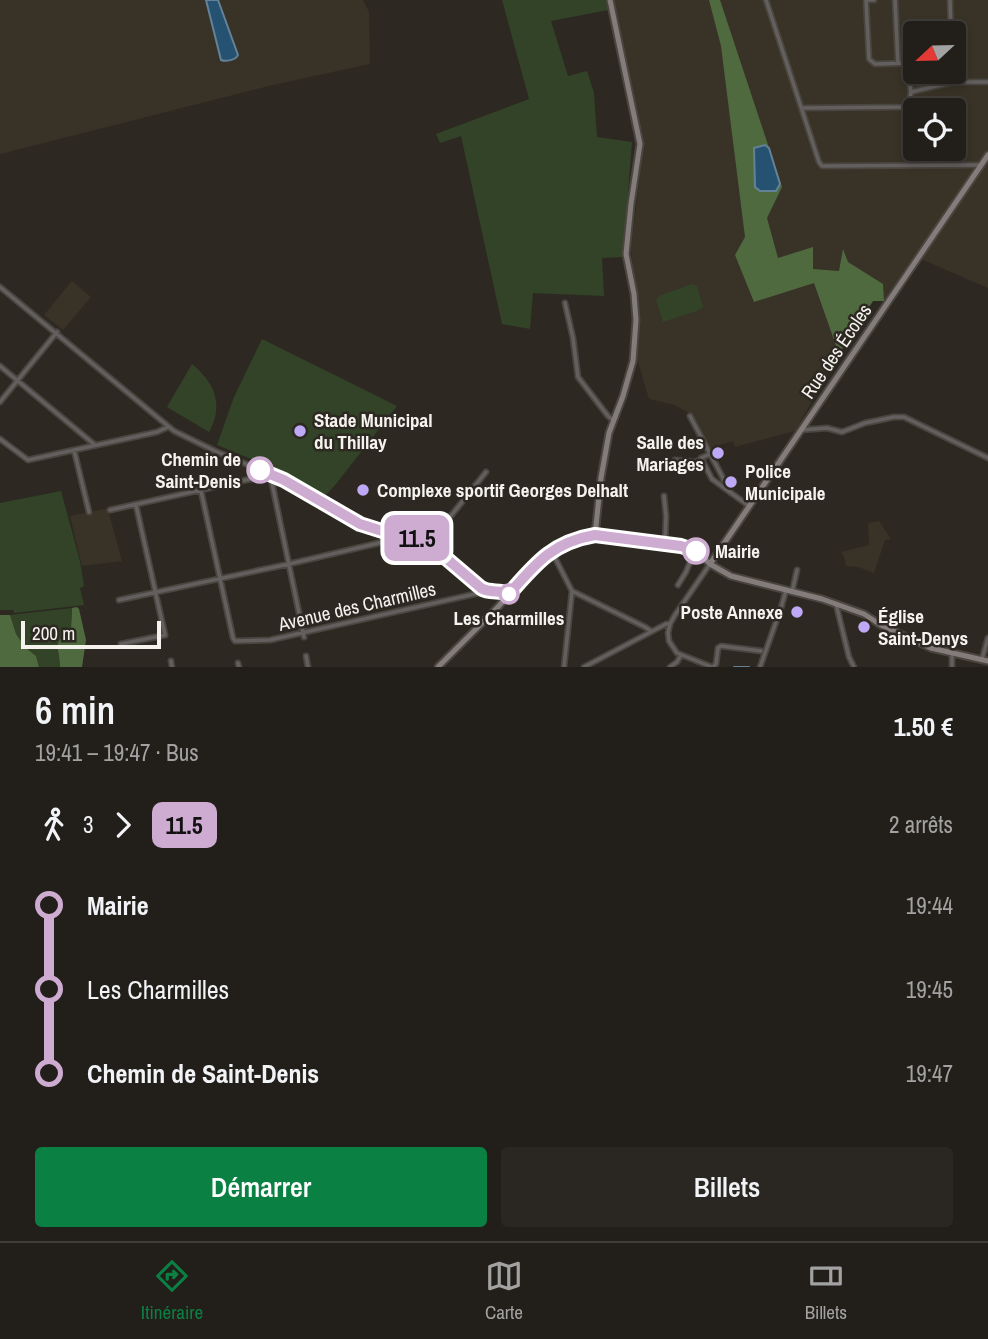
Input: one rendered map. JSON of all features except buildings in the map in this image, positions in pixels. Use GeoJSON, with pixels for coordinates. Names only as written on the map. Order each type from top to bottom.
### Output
{"type":"FeatureCollection","features":[{"type":"Feature","properties":{"kind":"street"},"geometry":{"type":"LineString","coordinates":[[595,535],[609,433],[626,387],[635,341],[634,294],[626,254],[640,144],[610,0]]}},
{"type":"Feature","properties":{"kind":"street"},"geometry":{"type":"LineString","coordinates":[[766,0],[822,166],[982,164]]}},
{"type":"Feature","properties":{"kind":"street"},"geometry":{"type":"LineString","coordinates":[[802,108],[903,107],[909,104],[909,65],[904,62],[875,64],[869,59],[866,0],[874,0]]}},
{"type":"Feature","properties":{"kind":"street"},"geometry":{"type":"LineString","coordinates":[[895,0],[898,63]]}},
{"type":"Feature","properties":{"kind":"street"},"geometry":{"type":"LineString","coordinates":[[950,0],[951,21]]}},
{"type":"Feature","properties":{"kind":"street"},"geometry":{"type":"LineString","coordinates":[[966,82],[988,82]]}},
{"type":"Feature","properties":{"kind":"street"},"geometry":{"type":"LineString","coordinates":[[911,92],[945,84]]}},
{"type":"Feature","properties":{"kind":"street","name":"Rue des Écoles"},"geometry":{"type":"LineString","coordinates":[[710,564],[988,155]]}},
{"type":"Feature","properties":{"kind":"street"},"geometry":{"type":"LineString","coordinates":[[0,287],[57,332],[168,428],[284,480],[360,524],[415,537],[432,546],[481,588],[488,592],[503,591],[509,594]]}},
{"type":"Feature","properties":{"kind":"street"},"geometry":{"type":"LineString","coordinates":[[565,303],[578,377],[613,420]]}},
{"type":"Feature","properties":{"kind":"street"},"geometry":{"type":"LineString","coordinates":[[0,402],[57,332]]}},
{"type":"Feature","properties":{"kind":"street"},"geometry":{"type":"LineString","coordinates":[[0,366],[95,445]]}},
{"type":"Feature","properties":{"kind":"street"},"geometry":{"type":"LineString","coordinates":[[690,416],[731,493]]}},
{"type":"Feature","properties":{"kind":"street"},"geometry":{"type":"LineString","coordinates":[[801,430],[827,428],[842,432],[865,422],[904,416],[988,458]]}},
{"type":"Feature","properties":{"kind":"street"},"geometry":{"type":"LineString","coordinates":[[0,439],[28,460],[168,428]]}},
{"type":"Feature","properties":{"kind":"street"},"geometry":{"type":"LineString","coordinates":[[74,450],[89,512]]}},
{"type":"Feature","properties":{"kind":"street"},"geometry":{"type":"LineString","coordinates":[[675,460],[696,462],[710,454]]}},
{"type":"Feature","properties":{"kind":"street"},"geometry":{"type":"LineString","coordinates":[[701,459],[712,480],[749,506]]}},
{"type":"Feature","properties":{"kind":"street"},"geometry":{"type":"LineString","coordinates":[[110,510],[255,478],[265,472]]}},
{"type":"Feature","properties":{"kind":"street"},"geometry":{"type":"LineString","coordinates":[[415,537],[442,527],[486,472]]}},
{"type":"Feature","properties":{"kind":"street"},"geometry":{"type":"LineString","coordinates":[[273,477],[272,483],[303,635]]}},
{"type":"Feature","properties":{"kind":"street"},"geometry":{"type":"LineString","coordinates":[[201,491],[221,579]]}},
{"type":"Feature","properties":{"kind":"street"},"geometry":{"type":"LineString","coordinates":[[664,496],[665,544]]}},
{"type":"Feature","properties":{"kind":"street"},"geometry":{"type":"LineString","coordinates":[[121,645],[165,635],[136,505]]}},
{"type":"Feature","properties":{"kind":"street"},"geometry":{"type":"LineString","coordinates":[[119,600],[289,564],[383,542],[405,534]]}},
{"type":"Feature","properties":{"kind":"street"},"geometry":{"type":"LineString","coordinates":[[438,667],[542,558],[568,541],[595,535],[695,550],[710,564],[731,576],[864,614],[881,625],[931,648],[985,660],[988,638]]}},
{"type":"Feature","properties":{"kind":"street"},"geometry":{"type":"LineString","coordinates":[[678,585],[695,550]]}},
{"type":"Feature","properties":{"kind":"street"},"geometry":{"type":"LineString","coordinates":[[551,551],[572,591],[564,667]]}},
{"type":"Feature","properties":{"kind":"street"},"geometry":{"type":"LineString","coordinates":[[710,564],[670,624],[668,633],[672,648],[681,655],[712,667],[716,664],[721,646],[761,652]]}},
{"type":"Feature","properties":{"kind":"street"},"geometry":{"type":"LineString","coordinates":[[760,667],[797,570]]}},
{"type":"Feature","properties":{"kind":"street","name":"Avenue des Charmilles"},"geometry":{"type":"LineString","coordinates":[[221,579],[235,641],[303,635],[488,592]]}},
{"type":"Feature","properties":{"kind":"street"},"geometry":{"type":"LineString","coordinates":[[572,591],[651,632]]}},
{"type":"Feature","properties":{"kind":"street"},"geometry":{"type":"LineString","coordinates":[[836,604],[853,665],[846,667]]}},
{"type":"Feature","properties":{"kind":"street"},"geometry":{"type":"LineString","coordinates":[[584,667],[670,624]]}},
{"type":"Feature","properties":{"kind":"street"},"geometry":{"type":"LineString","coordinates":[[952,653],[952,667]]}},
{"type":"Feature","properties":{"kind":"street"},"geometry":{"type":"LineString","coordinates":[[670,667],[681,655]]}},
{"type":"Feature","properties":{"kind":"street"},"geometry":{"type":"LineString","coordinates":[[306,656],[308,667]]}},
{"type":"Feature","properties":{"kind":"street"},"geometry":{"type":"LineString","coordinates":[[171,661],[172,667]]}},
{"type":"Feature","properties":{"kind":"shaded area"},"geometry":{"type":"Polygon","coordinates":[[[0,0],[363,0],[369,12],[370,64],[273,85],[0,154],[0,0]]]}},
{"type":"Feature","properties":{"kind":"shaded area"},"geometry":{"type":"Polygon","coordinates":[[[614,0],[988,0],[988,288],[914,256],[884,301],[873,301],[867,309],[795,431],[735,447],[733,441],[711,448],[693,415],[674,405],[649,399],[638,362],[638,321],[631,248],[644,142],[614,0]]]}},
{"type":"Feature","properties":{"kind":"shaded area"},"geometry":{"type":"Polygon","coordinates":[[[72,281],[91,297],[63,330],[44,315],[72,281]]]}},
{"type":"Feature","properties":{"kind":"shaded area"},"geometry":{"type":"Polygon","coordinates":[[[108,510],[122,561],[82,566],[70,516],[108,510]]]}},
{"type":"Feature","properties":{"kind":"shaded area"},"geometry":{"type":"Polygon","coordinates":[[[879,521],[891,539],[885,540],[874,573],[846,566],[841,552],[869,545],[868,523],[879,521]]]}},
{"type":"Feature","properties":{"kind":"green space"},"geometry":{"type":"Polygon","coordinates":[[[502,0],[605,0],[608,10],[551,21],[568,76],[587,71],[594,93],[597,137],[632,142],[623,257],[602,258],[604,296],[533,293],[530,329],[502,324],[461,136],[440,143],[436,134],[529,99],[502,0]]]}},
{"type":"Feature","properties":{"kind":"green space"},"geometry":{"type":"Polygon","coordinates":[[[709,0],[720,0],[782,187],[767,218],[778,258],[813,247],[813,269],[839,271],[843,249],[848,262],[883,284],[884,301],[873,301],[839,354],[814,283],[754,302],[735,255],[745,237],[721,46],[709,0]]]}},
{"type":"Feature","properties":{"kind":"green space"},"geometry":{"type":"Polygon","coordinates":[[[692,284],[697,286],[703,307],[663,322],[656,300],[661,295],[692,284]]]}},
{"type":"Feature","properties":{"kind":"green space","name":"Stade Municipal du Thillay"},"geometry":{"type":"Polygon","coordinates":[[[262,339],[397,406],[324,497],[268,466],[217,445],[234,397],[262,339]]]}},
{"type":"Feature","properties":{"kind":"green space"},"geometry":{"type":"Polygon","coordinates":[[[192,364],[206,379],[215,395],[216,413],[209,432],[167,407],[192,364]]]}},
{"type":"Feature","properties":{"kind":"green space"},"geometry":{"type":"Polygon","coordinates":[[[61,491],[80,561],[84,586],[80,588],[84,605],[14,613],[13,610],[0,610],[0,503],[61,491]]]}},
{"type":"Feature","properties":{"kind":"green space"},"geometry":{"type":"Polygon","coordinates":[[[77,607],[86,640],[82,667],[60,667],[58,643],[71,628],[72,608],[77,607]]]}},
{"type":"Feature","properties":{"kind":"green space"},"geometry":{"type":"Polygon","coordinates":[[[72,608],[71,628],[58,643],[60,667],[39,667],[36,656],[16,634],[10,615],[72,608]]]}},
{"type":"Feature","properties":{"kind":"green space"},"geometry":{"type":"Polygon","coordinates":[[[0,615],[10,615],[16,634],[36,656],[39,667],[0,667],[0,615]]]}},
{"type":"Feature","properties":{"kind":"water"},"geometry":{"type":"Polygon","coordinates":[[[206,0],[218,0],[238,55],[233,59],[221,60],[206,0]]]}},
{"type":"Feature","properties":{"kind":"water"},"geometry":{"type":"Polygon","coordinates":[[[765,145],[769,148],[780,184],[776,191],[760,191],[755,187],[754,148],[765,145]]]}},
{"type":"Feature","properties":{"kind":"waterway"},"geometry":{"type":"LineString","coordinates":[[734,667],[749,667]]}},
{"type":"Feature","properties":{"kind":"bus line","name":"11.5"},"geometry":{"type":"LineString","coordinates":[[260,470],[284,480],[360,524],[427,542],[488,592],[503,591],[509,594],[551,551],[568,541],[595,535],[681,546],[696,551]]}},
{"type":"Feature","properties":{"kind":"place","name":"Stade Municipal du Thillay"},"geometry":{"type":"Point","coordinates":[300,431]}},
{"type":"Feature","properties":{"kind":"place","name":"Salle des Mariages"},"geometry":{"type":"Point","coordinates":[718,453]}},
{"type":"Feature","properties":{"kind":"place","name":"Chemin de Saint-Denis"},"geometry":{"type":"Point","coordinates":[260,470]}},
{"type":"Feature","properties":{"kind":"place","name":"Police Municipale"},"geometry":{"type":"Point","coordinates":[731,482]}},
{"type":"Feature","properties":{"kind":"place","name":"Complexe sportif Georges Delhalt"},"geometry":{"type":"Point","coordinates":[363,490]}},
{"type":"Feature","properties":{"kind":"place","name":"Mairie"},"geometry":{"type":"Point","coordinates":[696,551]}},
{"type":"Feature","properties":{"kind":"place","name":"Les Charmilles"},"geometry":{"type":"Point","coordinates":[509,594]}},
{"type":"Feature","properties":{"kind":"place","name":"Poste Annexe"},"geometry":{"type":"Point","coordinates":[797,612]}},
{"type":"Feature","properties":{"kind":"place","name":"Église Saint-Denys"},"geometry":{"type":"Point","coordinates":[864,627]}}]}
